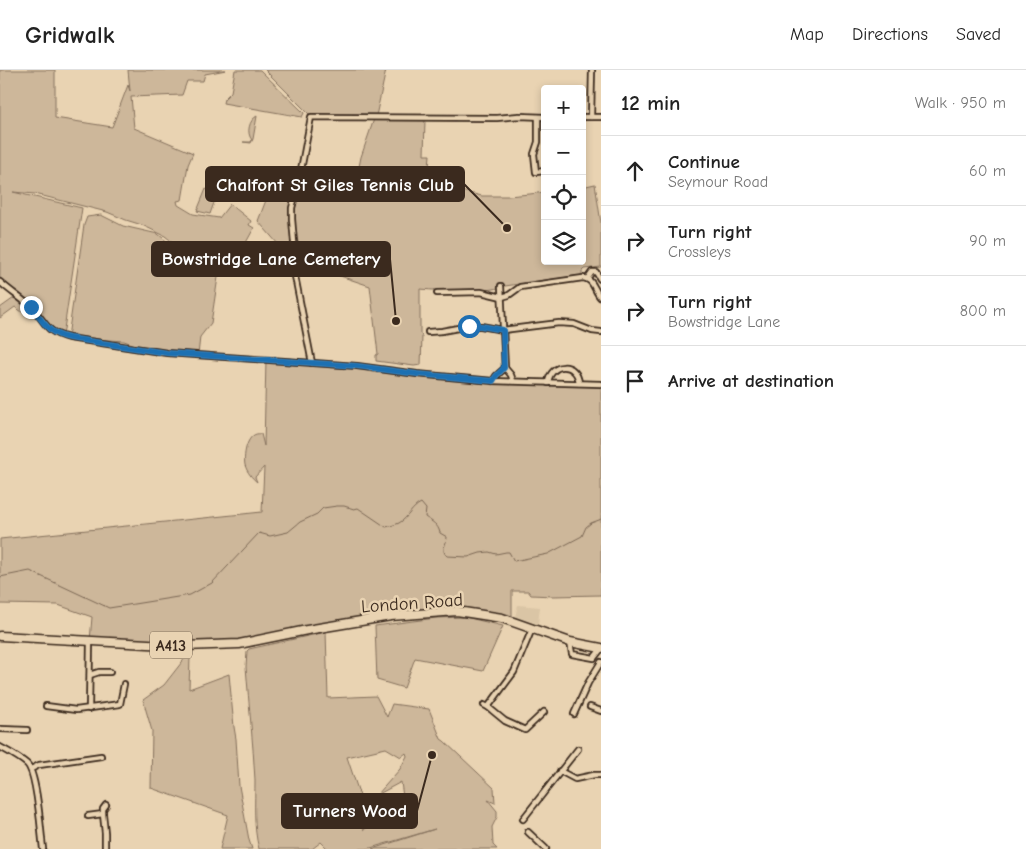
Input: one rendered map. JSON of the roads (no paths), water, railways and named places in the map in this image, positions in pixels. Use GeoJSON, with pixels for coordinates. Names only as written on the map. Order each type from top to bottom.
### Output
{"type":"FeatureCollection","features":[{"type":"Feature","properties":{"kind":"highway","name":"London Road"},"geometry":{"type":"LineString","coordinates":[[90,641],[185,646],[238,644],[390,616],[457,611],[502,618],[570,642],[601,649]]}},
{"type":"Feature","properties":{"kind":"highway","name":"A413"},"geometry":{"type":"LineString","coordinates":[[0,636],[90,641]]}},
{"type":"Feature","properties":{"kind":"street"},"geometry":{"type":"LineString","coordinates":[[591,117],[592,70]]}},
{"type":"Feature","properties":{"kind":"street"},"geometry":{"type":"LineString","coordinates":[[312,363],[294,271],[296,254],[292,219],[292,208],[311,117],[538,117],[538,142],[534,154],[536,172]]}},
{"type":"Feature","properties":{"kind":"street"},"geometry":{"type":"LineString","coordinates":[[586,117],[601,117]]}},
{"type":"Feature","properties":{"kind":"street"},"geometry":{"type":"LineString","coordinates":[[529,173],[541,171]]}},
{"type":"Feature","properties":{"kind":"street"},"geometry":{"type":"LineString","coordinates":[[587,279],[592,272],[596,272],[601,279]]}},
{"type":"Feature","properties":{"kind":"street"},"geometry":{"type":"LineString","coordinates":[[437,294],[481,292],[502,297],[509,295],[520,287],[583,278],[592,282],[601,298]]}},
{"type":"Feature","properties":{"kind":"street"},"geometry":{"type":"LineString","coordinates":[[0,282],[31,307],[48,329],[59,335],[167,353],[357,366],[493,381],[601,384]]}},
{"type":"Feature","properties":{"kind":"street"},"geometry":{"type":"LineString","coordinates":[[501,286],[504,368],[514,381]]}},
{"type":"Feature","properties":{"kind":"street"},"geometry":{"type":"LineString","coordinates":[[428,332],[469,326],[503,330],[559,323],[574,324],[592,331],[601,332]]}},
{"type":"Feature","properties":{"kind":"street"},"geometry":{"type":"LineString","coordinates":[[548,382],[549,376],[563,366],[574,370],[579,378],[579,384]]}},
{"type":"Feature","properties":{"kind":"street"},"geometry":{"type":"LineString","coordinates":[[493,381],[504,368]]}},
{"type":"Feature","properties":{"kind":"street"},"geometry":{"type":"LineString","coordinates":[[532,628],[514,672],[486,706],[505,720],[525,730],[544,712]]}},
{"type":"Feature","properties":{"kind":"street"},"geometry":{"type":"LineString","coordinates":[[89,709],[90,641]]}},
{"type":"Feature","properties":{"kind":"street"},"geometry":{"type":"LineString","coordinates":[[570,642],[572,654],[594,658],[601,649]]}},
{"type":"Feature","properties":{"kind":"street"},"geometry":{"type":"LineString","coordinates":[[574,714],[588,683],[601,662]]}},
{"type":"Feature","properties":{"kind":"street"},"geometry":{"type":"LineString","coordinates":[[90,675],[99,672],[110,672]]}},
{"type":"Feature","properties":{"kind":"street"},"geometry":{"type":"LineString","coordinates":[[46,706],[76,710],[120,704],[124,684]]}},
{"type":"Feature","properties":{"kind":"street"},"geometry":{"type":"LineString","coordinates":[[590,708],[601,711]]}},
{"type":"Feature","properties":{"kind":"street"},"geometry":{"type":"LineString","coordinates":[[0,729],[27,730]]}},
{"type":"Feature","properties":{"kind":"street"},"geometry":{"type":"LineString","coordinates":[[0,747],[27,764],[31,769],[43,849]]}},
{"type":"Feature","properties":{"kind":"street"},"geometry":{"type":"LineString","coordinates":[[526,819],[578,749]]}},
{"type":"Feature","properties":{"kind":"street"},"geometry":{"type":"LineString","coordinates":[[31,769],[39,765],[101,756]]}},
{"type":"Feature","properties":{"kind":"street"},"geometry":{"type":"LineString","coordinates":[[564,756],[570,760]]}},
{"type":"Feature","properties":{"kind":"street"},"geometry":{"type":"LineString","coordinates":[[560,771],[575,779],[601,775]]}},
{"type":"Feature","properties":{"kind":"street"},"geometry":{"type":"LineString","coordinates":[[105,849],[102,814],[106,805]]}},
{"type":"Feature","properties":{"kind":"street"},"geometry":{"type":"LineString","coordinates":[[88,816],[102,814]]}},
{"type":"Feature","properties":{"kind":"street"},"geometry":{"type":"LineString","coordinates":[[528,832],[546,849]]}},
{"type":"Feature","properties":{"kind":"street"},"geometry":{"type":"LineString","coordinates":[[541,844],[545,840]]}},
{"type":"Feature","properties":{"kind":"waterway"},"geometry":{"type":"LineString","coordinates":[[0,577],[30,571],[109,608],[190,595],[212,583],[259,533],[270,536],[288,532],[300,522],[317,514],[323,508],[337,506],[358,508],[386,527],[402,521],[421,503],[426,509],[425,517],[436,525],[440,533],[447,537],[444,549],[447,556],[468,557],[480,553],[489,552],[496,554],[509,552],[514,561],[548,554],[582,536],[586,527],[601,519]]}},
{"type":"Feature","properties":{"kind":"place","name":"Chalfont St Giles Tennis Club"},"geometry":{"type":"Point","coordinates":[507,228]}},
{"type":"Feature","properties":{"kind":"place","name":"Bowstridge Lane Cemetery"},"geometry":{"type":"Point","coordinates":[396,321]}},
{"type":"Feature","properties":{"kind":"place","name":"Turners Wood"},"geometry":{"type":"Point","coordinates":[432,755]}}]}
